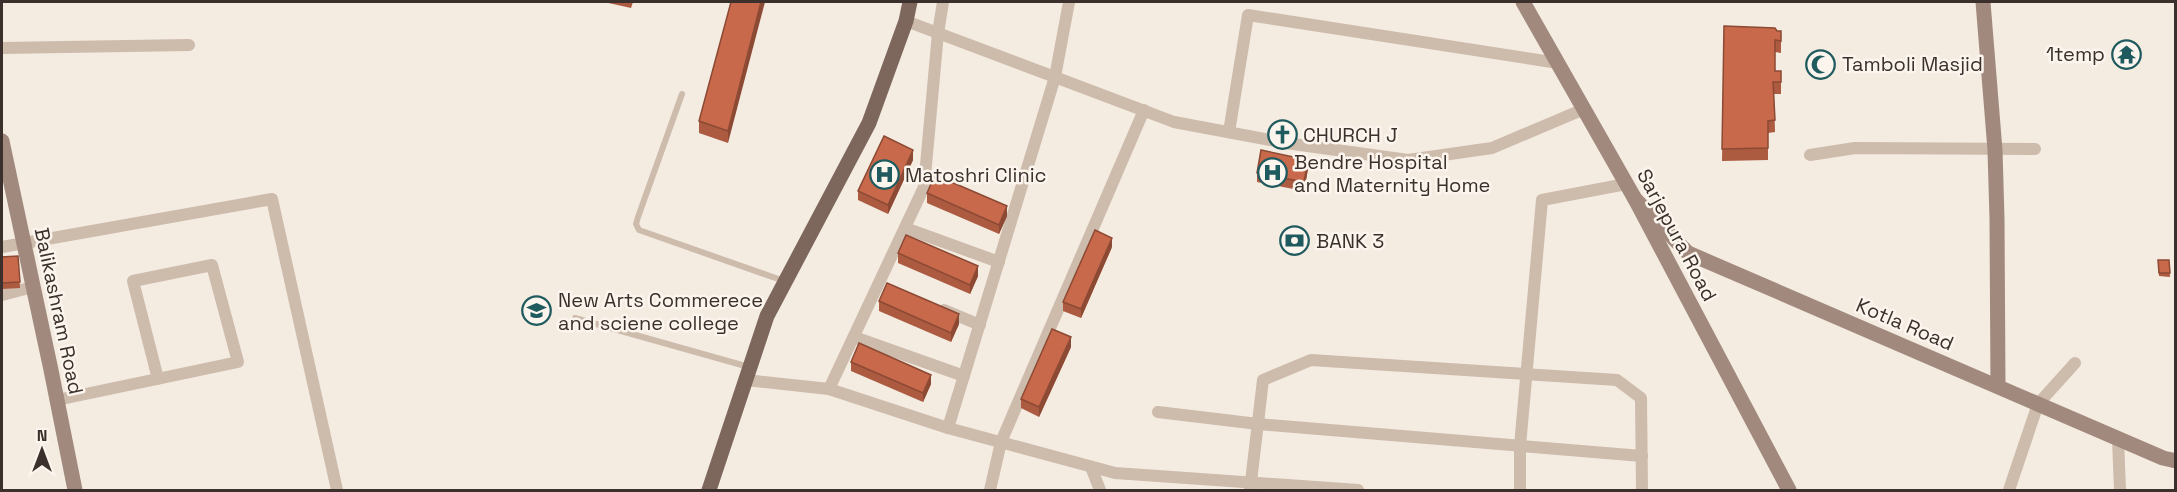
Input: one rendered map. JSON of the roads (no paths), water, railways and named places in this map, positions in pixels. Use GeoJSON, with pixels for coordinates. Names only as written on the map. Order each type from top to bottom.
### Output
{"type":"FeatureCollection","features":[{"type":"Feature","properties":{"kind":"main road"},"geometry":{"type":"LineString","coordinates":[[709,490],[767,316],[869,123],[906,21],[910,2]]}},
{"type":"Feature","properties":{"kind":"street"},"geometry":{"type":"LineString","coordinates":[[829,389],[854,337],[884,286],[905,228],[929,189],[938,33],[944,2]]}},
{"type":"Feature","properties":{"kind":"street"},"geometry":{"type":"LineString","coordinates":[[948,428],[999,262],[1008,214],[1055,77],[1069,2]]}},
{"type":"Feature","properties":{"kind":"street","name":"Sarjepura Road"},"geometry":{"type":"LineString","coordinates":[[1523,2],[1635,199],[1789,490]]}},
{"type":"Feature","properties":{"kind":"street"},"geometry":{"type":"LineString","coordinates":[[1983,2],[1995,150],[1998,386]]}},
{"type":"Feature","properties":{"kind":"street"},"geometry":{"type":"LineString","coordinates":[[1229,132],[1248,15],[1558,63]]}},
{"type":"Feature","properties":{"kind":"street"},"geometry":{"type":"LineString","coordinates":[[906,21],[1174,122],[1286,143],[1408,160],[1492,148],[1584,109]]}},
{"type":"Feature","properties":{"kind":"street"},"geometry":{"type":"LineString","coordinates":[[2,48],[189,45]]}},
{"type":"Feature","properties":{"kind":"street"},"geometry":{"type":"LineString","coordinates":[[990,490],[1001,442],[1144,110]]}},
{"type":"Feature","properties":{"kind":"street","name":"Balikashram Road"},"geometry":{"type":"LineString","coordinates":[[2,141],[75,490]]}},
{"type":"Feature","properties":{"kind":"street"},"geometry":{"type":"LineString","coordinates":[[1810,155],[1855,148],[2035,150]]}},
{"type":"Feature","properties":{"kind":"street"},"geometry":{"type":"LineString","coordinates":[[1520,490],[1520,446],[1525,374],[1542,200],[1626,183]]}},
{"type":"Feature","properties":{"kind":"street"},"geometry":{"type":"LineString","coordinates":[[2,247],[272,199],[337,490]]}},
{"type":"Feature","properties":{"kind":"street","name":"Kotla Road"},"geometry":{"type":"LineString","coordinates":[[1635,199],[1688,253],[2118,439],[2175,461]]}},
{"type":"Feature","properties":{"kind":"street"},"geometry":{"type":"LineString","coordinates":[[905,228],[999,262]]}},
{"type":"Feature","properties":{"kind":"street"},"geometry":{"type":"LineString","coordinates":[[57,400],[158,379],[238,362],[213,265],[133,280],[158,379]]}},
{"type":"Feature","properties":{"kind":"street"},"geometry":{"type":"LineString","coordinates":[[2,295],[33,287]]}},
{"type":"Feature","properties":{"kind":"street"},"geometry":{"type":"LineString","coordinates":[[929,304],[980,325]]}},
{"type":"Feature","properties":{"kind":"street"},"geometry":{"type":"LineString","coordinates":[[854,337],[964,376]]}},
{"type":"Feature","properties":{"kind":"street"},"geometry":{"type":"LineString","coordinates":[[1251,487],[1263,380],[1311,360],[1617,380],[1641,398],[1642,490]]}},
{"type":"Feature","properties":{"kind":"street"},"geometry":{"type":"LineString","coordinates":[[2009,490],[2038,404],[2075,363]]}},
{"type":"Feature","properties":{"kind":"street"},"geometry":{"type":"LineString","coordinates":[[748,374],[829,389],[948,428],[1116,473],[1251,487],[1358,490]]}},
{"type":"Feature","properties":{"kind":"street"},"geometry":{"type":"LineString","coordinates":[[1158,412],[1258,424],[1642,456]]}},
{"type":"Feature","properties":{"kind":"street"},"geometry":{"type":"LineString","coordinates":[[2118,439],[2120,490]]}},
{"type":"Feature","properties":{"kind":"street"},"geometry":{"type":"LineString","coordinates":[[1090,467],[1100,490]]}},
{"type":"Feature","properties":{"kind":"lane"},"geometry":{"type":"LineString","coordinates":[[682,94],[638,217],[636,224],[639,230],[785,281]]}},
{"type":"Feature","properties":{"kind":"lane"},"geometry":{"type":"LineString","coordinates":[[575,318],[748,374]]}},
{"type":"Feature","properties":{"kind":"place","name":"1temp"},"geometry":{"type":"Point","coordinates":[2126,54]}},
{"type":"Feature","properties":{"kind":"place","name":"Tamboli Masjid"},"geometry":{"type":"Point","coordinates":[1821,64]}},
{"type":"Feature","properties":{"kind":"place","name":"CHURCH J"},"geometry":{"type":"Point","coordinates":[1282,135]}},
{"type":"Feature","properties":{"kind":"place","name":"Bendre Hospital and Maternity Home"},"geometry":{"type":"Point","coordinates":[1273,173]}},
{"type":"Feature","properties":{"kind":"place","name":"Matoshri Clinic"},"geometry":{"type":"Point","coordinates":[884,175]}},
{"type":"Feature","properties":{"kind":"place","name":"BANK 3"},"geometry":{"type":"Point","coordinates":[1295,241]}},
{"type":"Feature","properties":{"kind":"place","name":"New Arts Commerece and sciene college"},"geometry":{"type":"Point","coordinates":[537,311]}}]}
